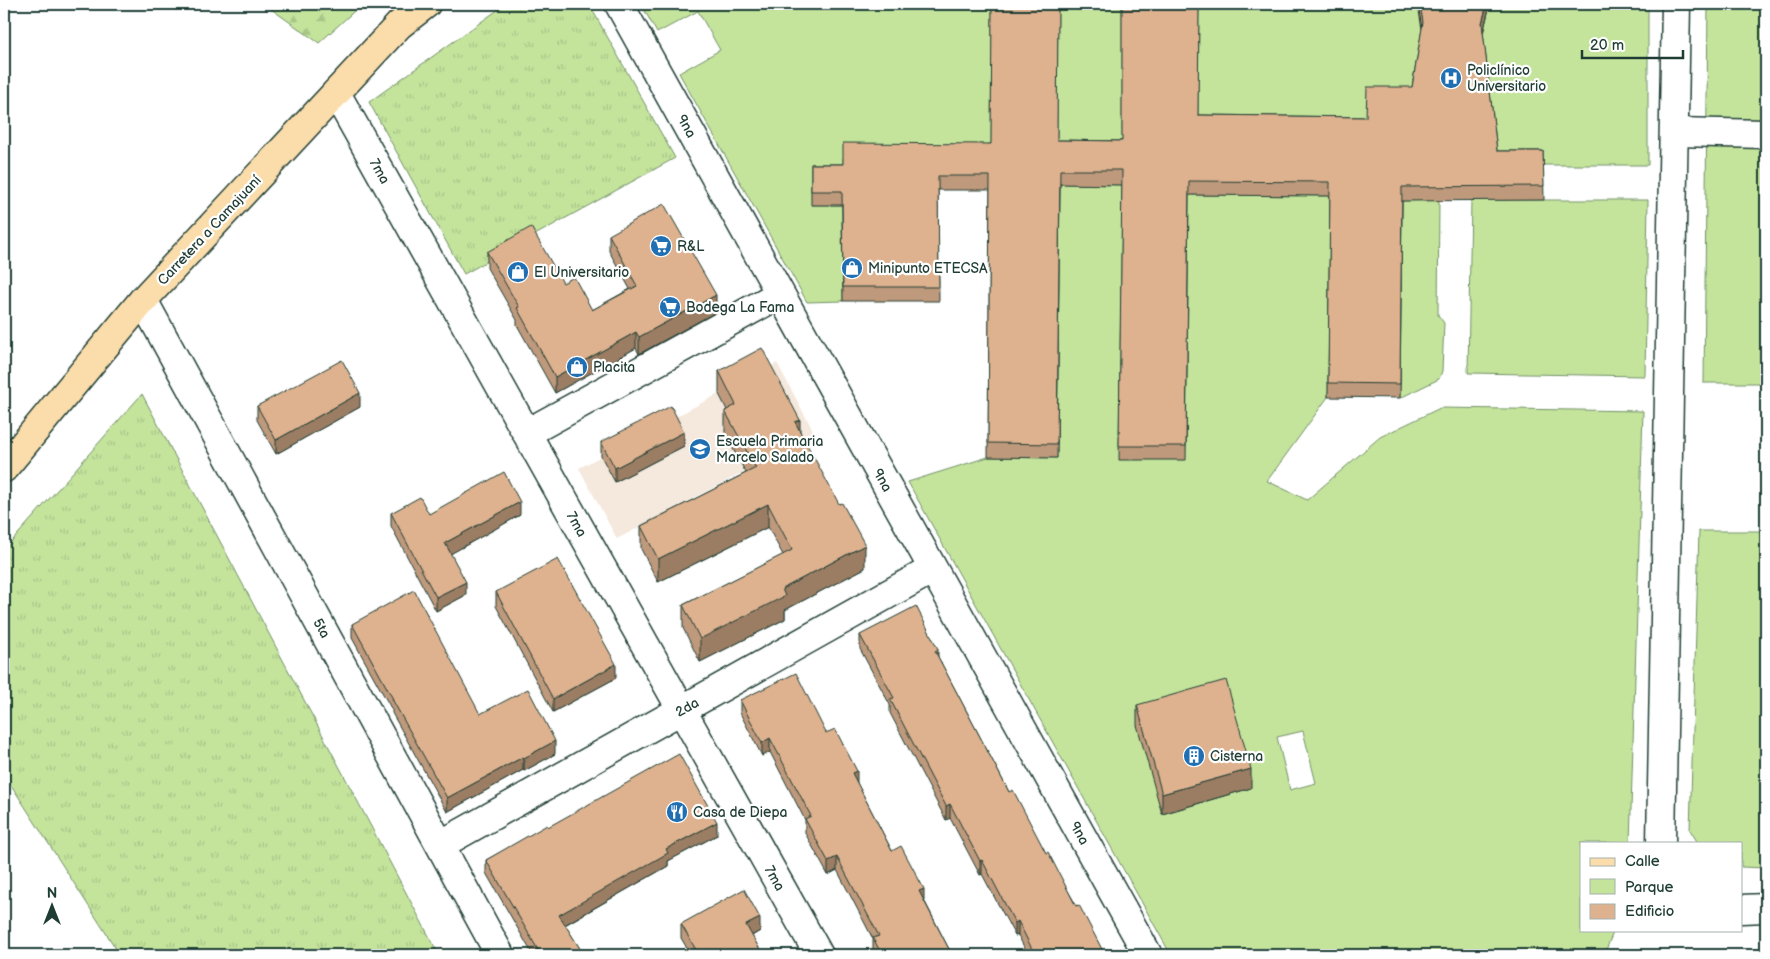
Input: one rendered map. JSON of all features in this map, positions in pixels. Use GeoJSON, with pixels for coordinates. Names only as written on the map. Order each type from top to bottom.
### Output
{"type":"FeatureCollection","features":[{"type":"Feature","properties":{"kind":"main road","name":"Carretera a Camajuaní"},"geometry":{"type":"LineString","coordinates":[[4,468],[143,300],[399,25],[426,4]]}},
{"type":"Feature","properties":{"kind":"street","name":"9na"},"geometry":{"type":"LineString","coordinates":[[619,4],[1148,955]]}},
{"type":"Feature","properties":{"kind":"street"},"geometry":{"type":"LineString","coordinates":[[1661,842],[1676,4]]}},
{"type":"Feature","properties":{"kind":"street","name":"7ma"},"geometry":{"type":"LineString","coordinates":[[336,93],[818,955]]}},
{"type":"Feature","properties":{"kind":"street"},"geometry":{"type":"LineString","coordinates":[[1675,132],[1766,134]]}},
{"type":"Feature","properties":{"kind":"street"},"geometry":{"type":"LineString","coordinates":[[527,433],[780,294]]}},
{"type":"Feature","properties":{"kind":"street","name":"5ta"},"geometry":{"type":"LineString","coordinates":[[143,300],[500,955]]}},
{"type":"Feature","properties":{"kind":"street","name":"2da"},"geometry":{"type":"LineString","coordinates":[[440,845],[933,569]]}},
{"type":"Feature","properties":{"kind":"street"},"geometry":{"type":"LineString","coordinates":[[1742,909],[1766,908]]}},
{"type":"Feature","properties":{"kind":"shaded area","name":"Escuela Primaria Marcelo Salado"},"geometry":{"type":"Polygon","coordinates":[[[777,363],[815,434],[617,539],[579,468],[777,363]]]}},
{"type":"Feature","properties":{"kind":"green space"},"geometry":{"type":"Polygon","coordinates":[[[264,4],[362,4],[319,43],[264,4]]]}},
{"type":"Feature","properties":{"kind":"green space"},"geometry":{"type":"Polygon","coordinates":[[[506,4],[589,4],[675,158],[464,274],[369,102],[506,4]]]}},
{"type":"Feature","properties":{"kind":"green space"},"geometry":{"type":"Polygon","coordinates":[[[641,4],[992,4],[991,158],[843,158],[843,178],[811,205],[842,205],[843,301],[807,302],[679,73],[720,50],[698,11],[657,33],[641,4]]]}},
{"type":"Feature","properties":{"kind":"green space"},"geometry":{"type":"Polygon","coordinates":[[[1058,4],[1122,4],[1122,155],[1057,154],[1058,4]]]}},
{"type":"Feature","properties":{"kind":"green space"},"geometry":{"type":"Polygon","coordinates":[[[1199,4],[1418,4],[1423,36],[1404,147],[1198,129],[1199,4]]]}},
{"type":"Feature","properties":{"kind":"green space"},"geometry":{"type":"Polygon","coordinates":[[[1490,4],[1648,4],[1648,165],[1494,165],[1482,37],[1490,4]]]}},
{"type":"Feature","properties":{"kind":"green space"},"geometry":{"type":"Polygon","coordinates":[[[1708,4],[1766,4],[1766,383],[1704,383],[1708,4]]]}},
{"type":"Feature","properties":{"kind":"green space"},"geometry":{"type":"Polygon","coordinates":[[[1060,184],[1122,185],[1189,195],[1330,196],[1328,397],[1267,481],[1307,500],[1380,437],[1440,408],[1643,411],[1630,842],[1580,842],[1580,932],[1613,932],[1604,955],[1171,955],[908,482],[988,457],[1057,458],[1060,184]],[[1303,731],[1277,737],[1290,790],[1316,783],[1303,731]]]}},
{"type":"Feature","properties":{"kind":"green space"},"geometry":{"type":"Polygon","coordinates":[[[1439,200],[1438,315],[1444,323],[1442,371],[1439,379],[1400,398],[1402,201],[1439,200]]]}},
{"type":"Feature","properties":{"kind":"green space"},"geometry":{"type":"Polygon","coordinates":[[[1471,200],[1648,200],[1645,376],[1468,373],[1471,200]]]}},
{"type":"Feature","properties":{"kind":"green space"},"geometry":{"type":"Polygon","coordinates":[[[142,394],[439,955],[120,955],[4,774],[4,550],[142,394]]]}},
{"type":"Feature","properties":{"kind":"green space"},"geometry":{"type":"Polygon","coordinates":[[[1699,531],[1766,531],[1766,868],[1742,867],[1742,842],[1697,842],[1690,830],[1699,531]]]}},
{"type":"Feature","properties":{"kind":"building"},"geometry":{"type":"Polygon","coordinates":[[[992,4],[1058,4],[1057,140],[1122,141],[1122,4],[1199,4],[1198,115],[1366,117],[1367,87],[1412,87],[1423,22],[1420,4],[1487,4],[1482,23],[1497,151],[1543,151],[1544,186],[1402,187],[1400,384],[1328,383],[1330,182],[1189,181],[1186,446],[1119,446],[1122,170],[1060,170],[1057,444],[988,443],[990,176],[938,176],[939,287],[843,287],[842,191],[811,191],[811,164],[843,164],[843,143],[991,144],[992,4]]]}},
{"type":"Feature","properties":{"kind":"building"},"geometry":{"type":"Polygon","coordinates":[[[664,204],[716,295],[639,337],[636,332],[555,377],[517,308],[519,307],[487,252],[531,227],[563,283],[574,277],[592,310],[637,286],[609,235],[664,204]]]}},
{"type":"Feature","properties":{"kind":"building"},"geometry":{"type":"Polygon","coordinates":[[[762,348],[800,420],[795,422],[839,504],[842,503],[865,545],[782,589],[785,596],[700,639],[683,605],[792,550],[768,504],[658,559],[641,526],[756,468],[725,411],[736,405],[719,371],[762,348]]]}},
{"type":"Feature","properties":{"kind":"building"},"geometry":{"type":"Polygon","coordinates":[[[342,360],[360,393],[276,440],[257,406],[342,360]]]}},
{"type":"Feature","properties":{"kind":"building"},"geometry":{"type":"Polygon","coordinates":[[[671,406],[684,432],[615,468],[601,442],[671,406]]]}},
{"type":"Feature","properties":{"kind":"building"},"geometry":{"type":"Polygon","coordinates":[[[504,472],[520,502],[445,543],[466,582],[436,597],[391,513],[420,497],[429,514],[504,472]]]}},
{"type":"Feature","properties":{"kind":"building"},"geometry":{"type":"Polygon","coordinates":[[[558,559],[616,664],[553,699],[496,592],[558,559]]]}},
{"type":"Feature","properties":{"kind":"building"},"geometry":{"type":"Polygon","coordinates":[[[414,590],[480,714],[528,689],[555,741],[447,798],[352,624],[414,590]]]}},
{"type":"Feature","properties":{"kind":"building"},"geometry":{"type":"Polygon","coordinates":[[[916,606],[938,649],[935,651],[1009,792],[1013,790],[1046,853],[1048,852],[1076,906],[1079,905],[1105,955],[1035,955],[1018,921],[1015,923],[950,804],[946,806],[890,699],[894,698],[860,635],[916,606]]]}},
{"type":"Feature","properties":{"kind":"building"},"geometry":{"type":"Polygon","coordinates":[[[796,673],[826,733],[835,729],[857,771],[852,773],[892,851],[901,846],[924,889],[919,891],[952,955],[882,955],[873,938],[879,936],[837,857],[828,861],[805,819],[811,816],[770,738],[762,743],[740,700],[796,673]]]}},
{"type":"Feature","properties":{"kind":"building","name":"Cisterna"},"geometry":{"type":"Polygon","coordinates":[[[1226,680],[1251,769],[1162,794],[1137,705],[1226,680]]]}},
{"type":"Feature","properties":{"kind":"building"},"geometry":{"type":"Polygon","coordinates":[[[679,754],[717,822],[666,849],[668,853],[559,915],[584,955],[541,955],[486,860],[679,754]]]}},
{"type":"Feature","properties":{"kind":"building"},"geometry":{"type":"Polygon","coordinates":[[[744,889],[760,918],[746,925],[763,955],[699,955],[681,924],[744,889]]]}},
{"type":"Feature","properties":{"kind":"place","name":"Policlínico Universitario"},"geometry":{"type":"Point","coordinates":[1451,78]}},
{"type":"Feature","properties":{"kind":"place","name":"R&L"},"geometry":{"type":"Point","coordinates":[661,246]}},
{"type":"Feature","properties":{"kind":"place","name":"Minipunto ETECSA"},"geometry":{"type":"Point","coordinates":[852,268]}},
{"type":"Feature","properties":{"kind":"place","name":"El Universitario"},"geometry":{"type":"Point","coordinates":[518,272]}},
{"type":"Feature","properties":{"kind":"place","name":"Bodega La Fama"},"geometry":{"type":"Point","coordinates":[670,307]}},
{"type":"Feature","properties":{"kind":"place","name":"Placita"},"geometry":{"type":"Point","coordinates":[577,367]}},
{"type":"Feature","properties":{"kind":"place","name":"Escuela Primaria Marcelo Salado"},"geometry":{"type":"Point","coordinates":[700,449]}},
{"type":"Feature","properties":{"kind":"place","name":"Cisterna"},"geometry":{"type":"Point","coordinates":[1194,756]}},
{"type":"Feature","properties":{"kind":"place","name":"Casa de Diepa"},"geometry":{"type":"Point","coordinates":[677,812]}}]}
